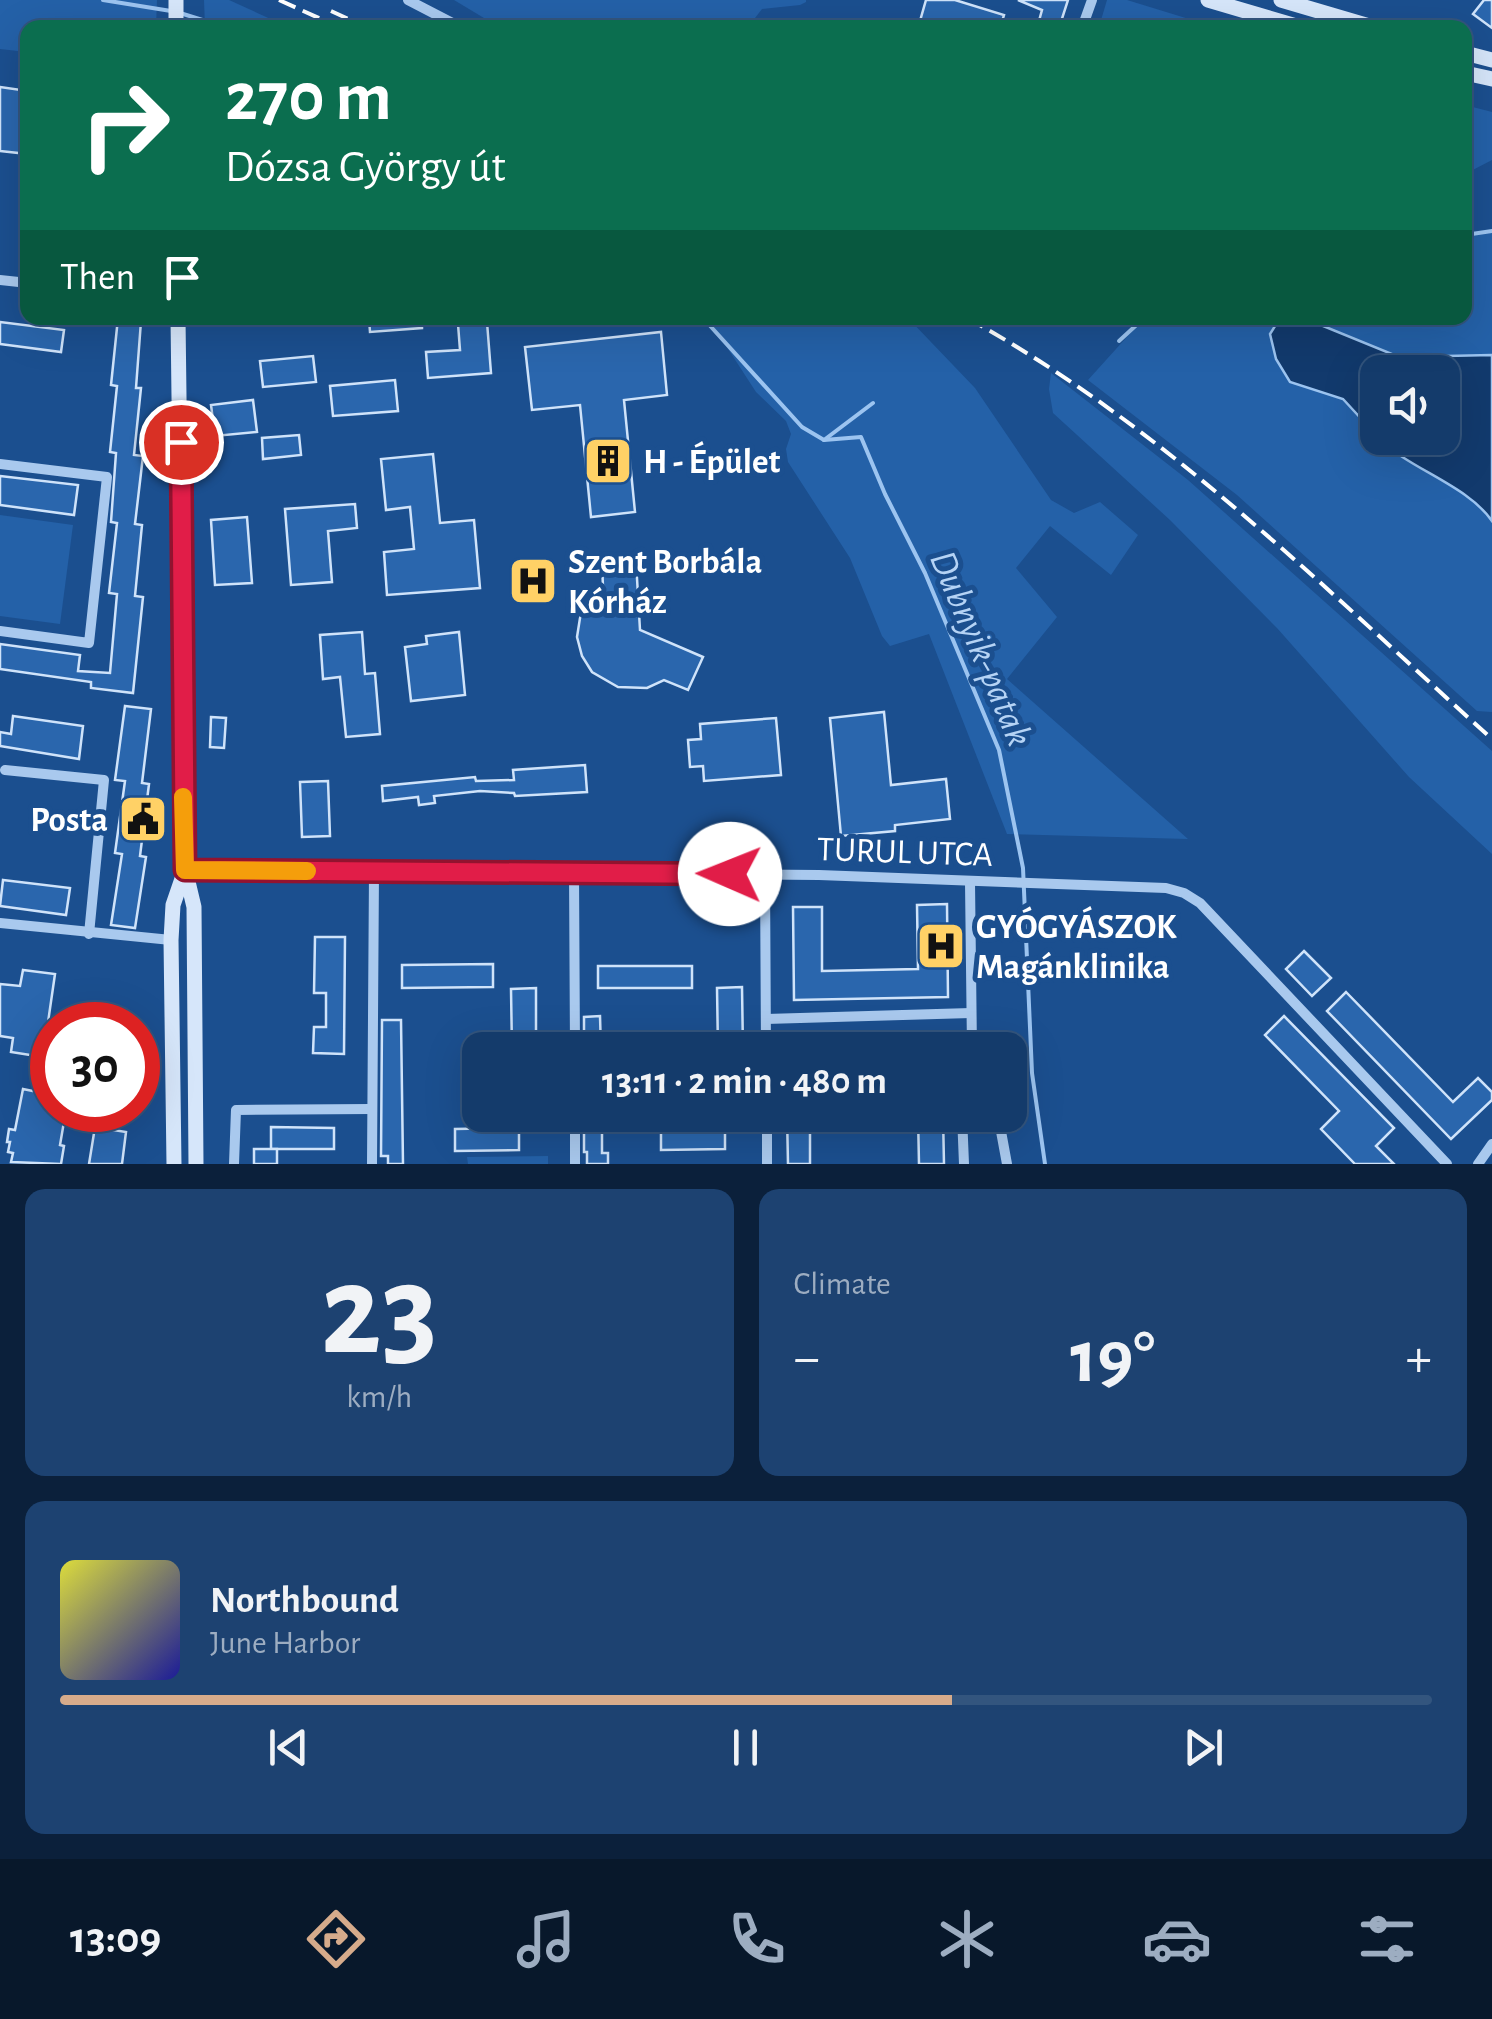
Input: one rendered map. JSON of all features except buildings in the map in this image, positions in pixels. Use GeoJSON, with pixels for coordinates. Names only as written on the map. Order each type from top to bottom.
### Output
{"type":"FeatureCollection","features":[{"type":"Feature","properties":{"kind":"street"},"geometry":{"type":"LineString","coordinates":[[408,0],[447,20]]}},
{"type":"Feature","properties":{"kind":"street"},"geometry":{"type":"LineString","coordinates":[[1208,0],[1276,20]]}},
{"type":"Feature","properties":{"kind":"street"},"geometry":{"type":"LineString","coordinates":[[1281,0],[1349,20]]}},
{"type":"Feature","properties":{"kind":"street"},"geometry":{"type":"LineString","coordinates":[[178,325],[185,870],[194,906],[196,1164]]}},
{"type":"Feature","properties":{"kind":"street"},"geometry":{"type":"LineString","coordinates":[[0,464],[107,476],[89,643],[0,632]]}},
{"type":"Feature","properties":{"kind":"street"},"geometry":{"type":"LineString","coordinates":[[5,770],[104,780],[89,934]]}},
{"type":"Feature","properties":{"kind":"street"},"geometry":{"type":"LineString","coordinates":[[174,1164],[173,905],[185,870]]}},
{"type":"Feature","properties":{"kind":"street","name":"TURUL UTCA"},"geometry":{"type":"LineString","coordinates":[[185,870],[766,875],[1144,885],[1184,892],[1200,903],[1447,1164]]}},
{"type":"Feature","properties":{"kind":"street"},"geometry":{"type":"LineString","coordinates":[[372,1164],[374,871]]}},
{"type":"Feature","properties":{"kind":"street"},"geometry":{"type":"LineString","coordinates":[[574,873],[575,1032]]}},
{"type":"Feature","properties":{"kind":"street"},"geometry":{"type":"LineString","coordinates":[[766,875],[766,1032]]}},
{"type":"Feature","properties":{"kind":"street"},"geometry":{"type":"LineString","coordinates":[[970,882],[972,1032]]}},
{"type":"Feature","properties":{"kind":"street"},"geometry":{"type":"LineString","coordinates":[[0,922],[172,940]]}},
{"type":"Feature","properties":{"kind":"street"},"geometry":{"type":"LineString","coordinates":[[766,1019],[972,1013]]}},
{"type":"Feature","properties":{"kind":"street"},"geometry":{"type":"LineString","coordinates":[[234,1164],[236,1110],[372,1109]]}},
{"type":"Feature","properties":{"kind":"street"},"geometry":{"type":"LineString","coordinates":[[575,1132],[575,1164]]}},
{"type":"Feature","properties":{"kind":"street"},"geometry":{"type":"LineString","coordinates":[[767,1132],[767,1164]]}},
{"type":"Feature","properties":{"kind":"street"},"geometry":{"type":"LineString","coordinates":[[963,1132],[964,1164]]}},
{"type":"Feature","properties":{"kind":"street"},"geometry":{"type":"LineString","coordinates":[[1001,1132],[1007,1164]]}},
{"type":"Feature","properties":{"kind":"street"},"geometry":{"type":"LineString","coordinates":[[1478,1164],[1492,1144]]}},
{"type":"Feature","properties":{"kind":"shaded area"},"geometry":{"type":"Polygon","coordinates":[[[0,0],[157,0],[156,20],[20,20],[20,51],[0,49],[0,0]]]}},
{"type":"Feature","properties":{"kind":"shaded area"},"geometry":{"type":"Polygon","coordinates":[[[204,0],[229,0],[273,20],[205,20],[204,0]]]}},
{"type":"Feature","properties":{"kind":"shaded area"},"geometry":{"type":"Polygon","coordinates":[[[454,0],[806,0],[800,5],[762,9],[753,20],[487,20],[454,0]]]}},
{"type":"Feature","properties":{"kind":"shaded area"},"geometry":{"type":"Polygon","coordinates":[[[1107,0],[1127,0],[1192,20],[1101,20],[1107,0]]]}},
{"type":"Feature","properties":{"kind":"shaded area"},"geometry":{"type":"Polygon","coordinates":[[[1472,107],[1492,112],[1492,160],[1472,170],[1472,107]]]}},
{"type":"Feature","properties":{"kind":"shaded area"},"geometry":{"type":"Polygon","coordinates":[[[1492,231],[1492,712],[1477,711],[1237,495],[1088,380],[1138,325],[1472,325],[1472,234],[1492,231]]]}},
{"type":"Feature","properties":{"kind":"shaded area"},"geometry":{"type":"Polygon","coordinates":[[[713,325],[915,325],[975,388],[1051,500],[1074,513],[1100,502],[1138,535],[1111,575],[1050,526],[1016,568],[1057,617],[1007,679],[1188,839],[1007,834],[929,634],[890,646],[882,636],[850,558],[788,462],[786,449],[791,434],[786,421],[756,392],[713,325]]]}},
{"type":"Feature","properties":{"kind":"shaded area"},"geometry":{"type":"Polygon","coordinates":[[[1276,325],[1321,325],[1394,355],[1360,355],[1360,417],[1343,399],[1290,382],[1276,359],[1270,334],[1276,325]]]}},
{"type":"Feature","properties":{"kind":"shaded area"},"geometry":{"type":"Polygon","coordinates":[[[1492,355],[1492,521],[1468,497],[1400,455],[1460,455],[1460,356],[1492,355]]]}},
{"type":"Feature","properties":{"kind":"shaded area"},"geometry":{"type":"Polygon","coordinates":[[[1051,373],[1188,480],[1492,751],[1492,854],[1409,777],[1277,628],[1170,520],[1053,413],[1051,373]]]}},
{"type":"Feature","properties":{"kind":"shaded area"},"geometry":{"type":"Polygon","coordinates":[[[0,515],[73,525],[60,624],[0,616],[0,515]]]}},
{"type":"Feature","properties":{"kind":"shaded area"},"geometry":{"type":"Polygon","coordinates":[[[548,1156],[548,1164],[468,1164],[467,1157],[548,1156]]]}},
{"type":"Feature","properties":{"kind":"waterway"},"geometry":{"type":"LineString","coordinates":[[103,0],[171,11]]}},
{"type":"Feature","properties":{"kind":"waterway"},"geometry":{"type":"LineString","coordinates":[[180,13],[202,20]]}},
{"type":"Feature","properties":{"kind":"waterway"},"geometry":{"type":"LineString","coordinates":[[1472,234],[1492,231]]}},
{"type":"Feature","properties":{"kind":"waterway"},"geometry":{"type":"LineString","coordinates":[[709,325],[802,427],[824,440],[873,403]]}},
{"type":"Feature","properties":{"kind":"waterway"},"geometry":{"type":"LineString","coordinates":[[1119,341],[1136,325]]}},
{"type":"Feature","properties":{"kind":"waterway","name":"Dubnyik-patak"},"geometry":{"type":"LineString","coordinates":[[824,440],[861,437],[925,573],[999,750],[1023,868],[1032,1073],[1045,1164]]}},
{"type":"Feature","properties":{"kind":"railway"},"geometry":{"type":"LineString","coordinates":[[279,0],[323,20]]}},
{"type":"Feature","properties":{"kind":"railway"},"geometry":{"type":"LineString","coordinates":[[331,11],[351,20]]}},
{"type":"Feature","properties":{"kind":"railway"},"geometry":{"type":"LineString","coordinates":[[979,325],[1109,408],[1176,459],[1305,569],[1492,739]]}},
{"type":"Feature","properties":{"kind":"slow traffic"},"geometry":{"type":"LineString","coordinates":[[183,797],[185,870],[307,871]]}},
{"type":"Feature","properties":{"kind":"place","name":"H - Épület"},"geometry":{"type":"Point","coordinates":[608,461]}},
{"type":"Feature","properties":{"kind":"place","name":"Szent Borbála Kórház"},"geometry":{"type":"Point","coordinates":[533,581]}},
{"type":"Feature","properties":{"kind":"place","name":"Posta"},"geometry":{"type":"Point","coordinates":[143,819]}},
{"type":"Feature","properties":{"kind":"place","name":"GYÓGYÁSZOK Magánklinika"},"geometry":{"type":"Point","coordinates":[941,946]}},
{"type":"Feature","properties":{"kind":"route"},"geometry":{"type":"LineString","coordinates":[[181,442],[185,870],[730,874]]}}]}
